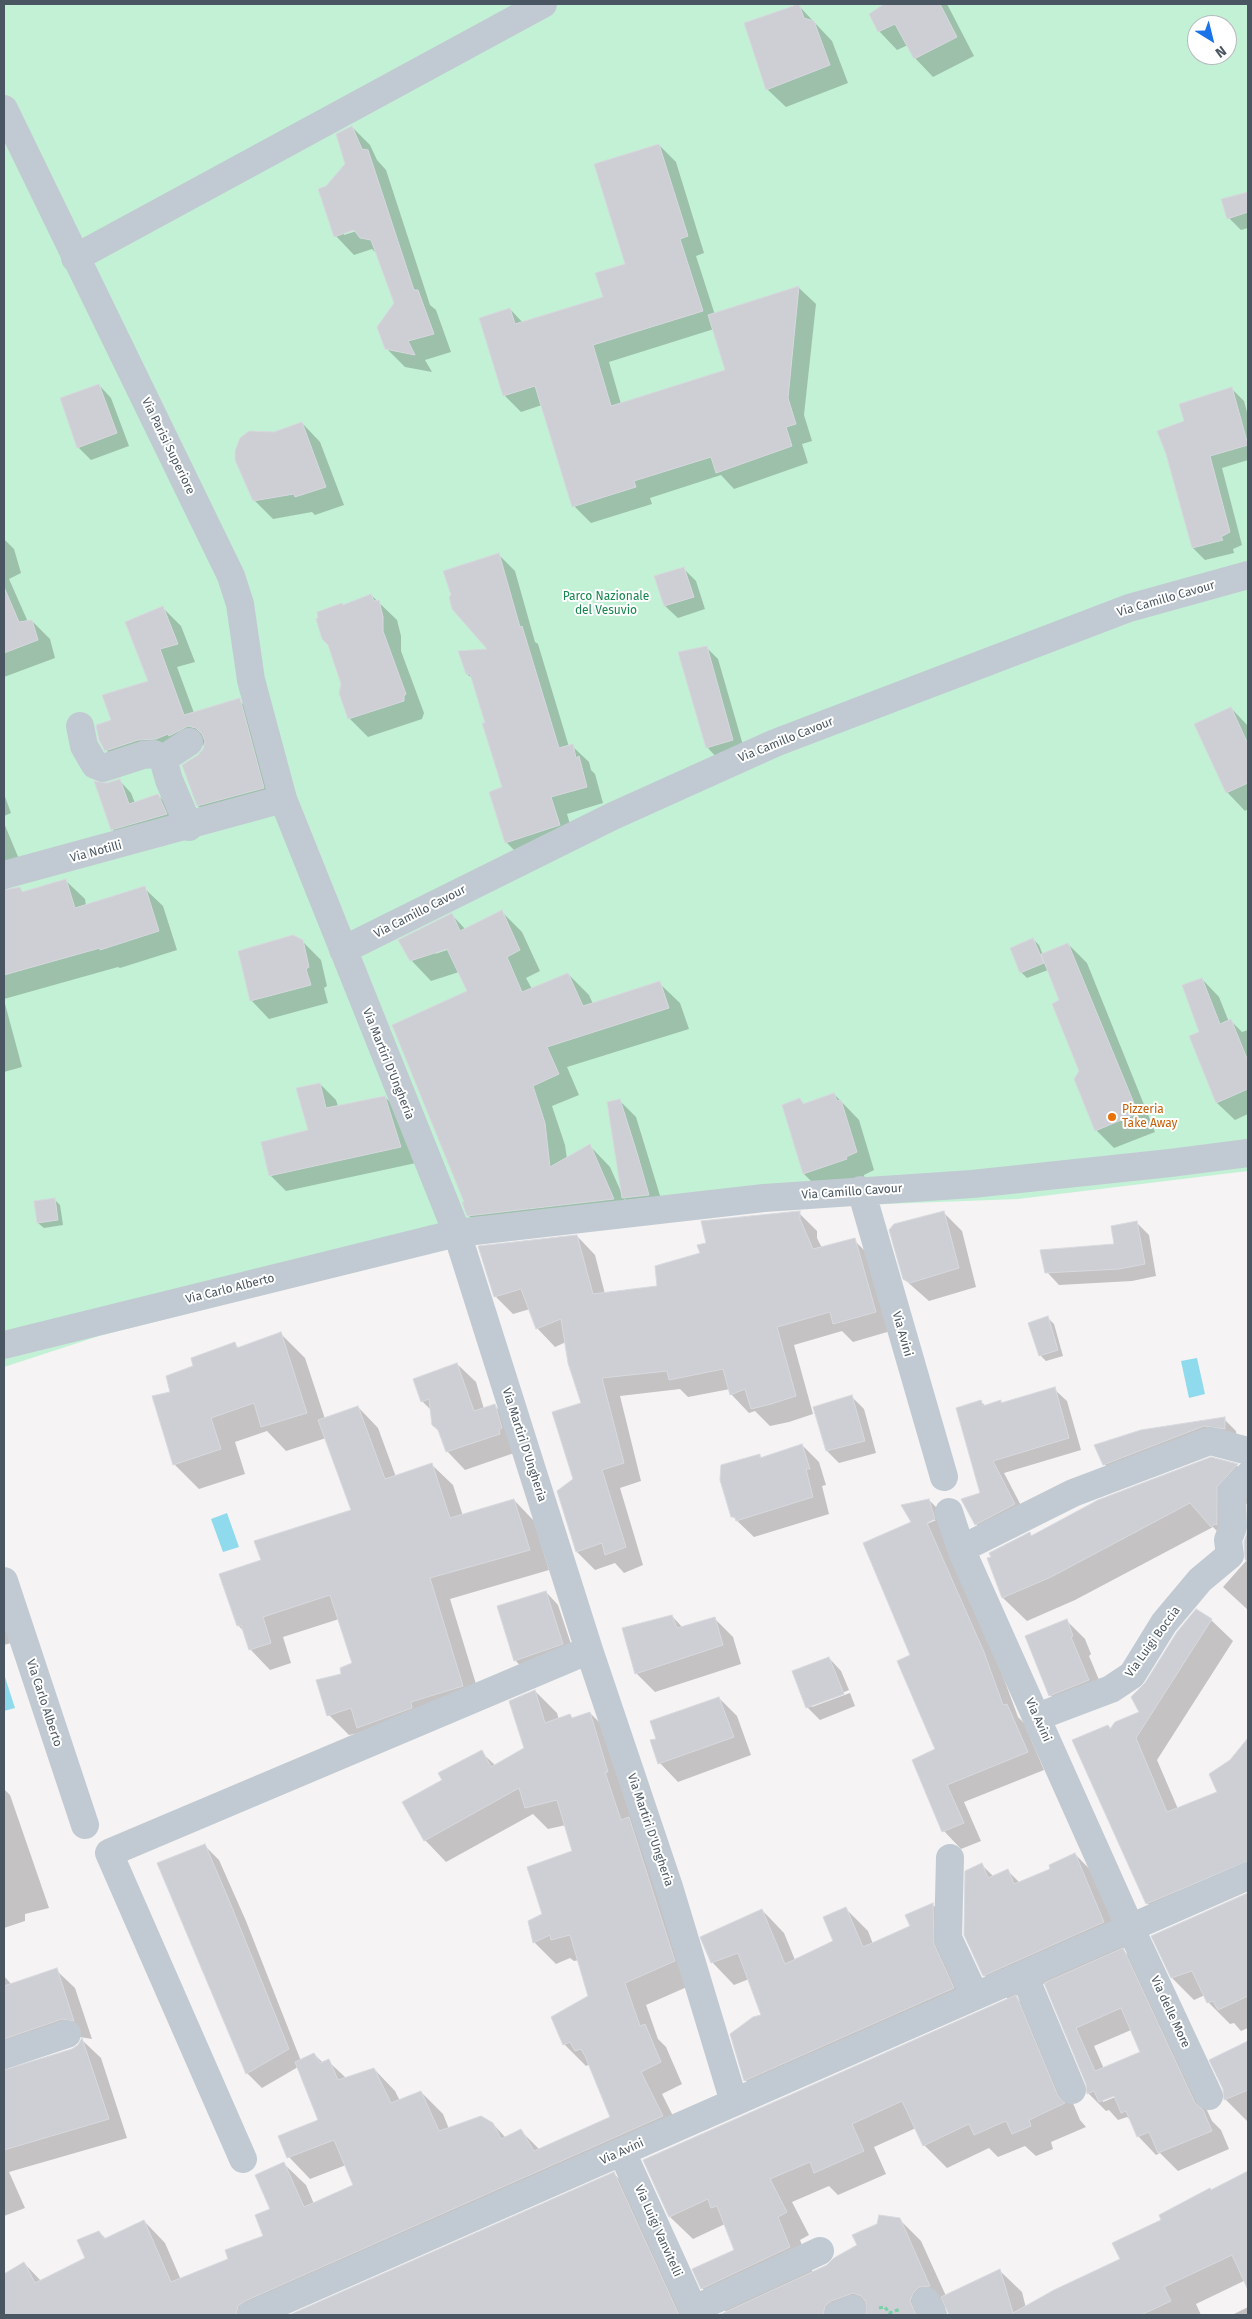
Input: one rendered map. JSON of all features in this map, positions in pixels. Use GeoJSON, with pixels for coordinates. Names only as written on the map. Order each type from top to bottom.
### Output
{"type":"FeatureCollection","features":[{"type":"Feature","properties":{"kind":"street"},"geometry":{"type":"LineString","coordinates":[[75,258],[543,4]]}},
{"type":"Feature","properties":{"kind":"street","name":"Via Parisi Superiore"},"geometry":{"type":"LineString","coordinates":[[4,109],[231,576],[240,604],[251,680],[284,799]]}},
{"type":"Feature","properties":{"kind":"street","name":"Via Camillo Cavour"},"geometry":{"type":"LineString","coordinates":[[343,950],[613,816],[775,743],[1129,608],[1248,575]]}},
{"type":"Feature","properties":{"kind":"street"},"geometry":{"type":"LineString","coordinates":[[80,726],[84,746],[95,765],[103,768],[143,755],[154,754],[163,759],[169,780],[189,826]]}},
{"type":"Feature","properties":{"kind":"street"},"geometry":{"type":"LineString","coordinates":[[163,759],[189,742]]}},
{"type":"Feature","properties":{"kind":"street","name":"Via Notilli"},"geometry":{"type":"LineString","coordinates":[[4,875],[284,799]]}},
{"type":"Feature","properties":{"kind":"street","name":"Via Martiri D'Ungheria"},"geometry":{"type":"LineString","coordinates":[[284,799],[457,1233],[589,1650],[669,1887],[734,2102]]}},
{"type":"Feature","properties":{"kind":"street","name":"Via Camillo Cavour"},"geometry":{"type":"LineString","coordinates":[[457,1233],[764,1198],[862,1190],[980,1184],[1170,1164],[1248,1153]]}},
{"type":"Feature","properties":{"kind":"street","name":"Via Avini"},"geometry":{"type":"LineString","coordinates":[[862,1190],[944,1477]]}},
{"type":"Feature","properties":{"kind":"street","name":"Via Carlo Alberto"},"geometry":{"type":"LineString","coordinates":[[4,1345],[457,1233]]}},
{"type":"Feature","properties":{"kind":"street"},"geometry":{"type":"LineString","coordinates":[[961,1549],[1073,1493],[1210,1441],[1248,1451]]}},
{"type":"Feature","properties":{"kind":"street","name":"Via Luigi Boccia"},"geometry":{"type":"LineString","coordinates":[[1037,1716],[1111,1689],[1132,1675],[1164,1623],[1200,1580],[1230,1555],[1228,1540],[1233,1527],[1232,1492],[1248,1476]]}},
{"type":"Feature","properties":{"kind":"street","name":"Via Avini"},"geometry":{"type":"LineString","coordinates":[[949,1512],[961,1549],[1130,1927]]}},
{"type":"Feature","properties":{"kind":"street","name":"Via Carlo Alberto"},"geometry":{"type":"LineString","coordinates":[[4,1581],[85,1825]]}},
{"type":"Feature","properties":{"kind":"street"},"geometry":{"type":"LineString","coordinates":[[243,2159],[109,1853],[589,1650]]}},
{"type":"Feature","properties":{"kind":"street"},"geometry":{"type":"LineString","coordinates":[[950,1858],[948,1938],[975,1996]]}},
{"type":"Feature","properties":{"kind":"street","name":"Via Avini"},"geometry":{"type":"LineString","coordinates":[[264,2313],[734,2102],[1248,1876]]}},
{"type":"Feature","properties":{"kind":"street","name":"Via delle More"},"geometry":{"type":"LineString","coordinates":[[1130,1927],[1209,2096]]}},
{"type":"Feature","properties":{"kind":"street"},"geometry":{"type":"LineString","coordinates":[[1024,1975],[1072,2090]]}},
{"type":"Feature","properties":{"kind":"street"},"geometry":{"type":"LineString","coordinates":[[4,2055],[66,2034]]}},
{"type":"Feature","properties":{"kind":"street","name":"Via Luigi Vanvitelli"},"geometry":{"type":"LineString","coordinates":[[622,2152],[695,2313],[820,2251]]}},
{"type":"Feature","properties":{"kind":"path"},"geometry":{"type":"LineString","coordinates":[[845,2312],[863,2313],[885,2307],[889,2312],[916,2302],[929,2308]]}},
{"type":"Feature","properties":{"kind":"green space","name":"Parco Nazionale del Vesuvio"},"geometry":{"type":"Polygon","coordinates":[[[4,4],[1248,4],[1248,1171],[1018,1199],[753,1209],[476,1240],[99,1336],[4,1367],[4,4]]]}},
{"type":"Feature","properties":{"kind":"water"},"geometry":{"type":"Polygon","coordinates":[[[1197,1358],[1205,1394],[1189,1398],[1181,1361],[1197,1358]]]}},
{"type":"Feature","properties":{"kind":"water"},"geometry":{"type":"Polygon","coordinates":[[[227,1513],[239,1547],[223,1552],[211,1519],[227,1513]]]}},
{"type":"Feature","properties":{"kind":"water"},"geometry":{"type":"Polygon","coordinates":[[[4,1674],[15,1708],[4,1711],[4,1674]]]}},
{"type":"Feature","properties":{"kind":"building"},"geometry":{"type":"Polygon","coordinates":[[[799,4],[804,18],[814,21],[830,65],[766,90],[744,23],[799,4]]]}},
{"type":"Feature","properties":{"kind":"building"},"geometry":{"type":"Polygon","coordinates":[[[884,4],[940,4],[957,37],[914,59],[895,24],[878,32],[869,14],[884,4]]]}},
{"type":"Feature","properties":{"kind":"building"},"geometry":{"type":"Polygon","coordinates":[[[352,126],[362,149],[368,150],[414,290],[418,290],[434,334],[408,341],[415,355],[385,349],[377,327],[394,303],[371,240],[360,238],[354,230],[334,237],[318,189],[326,186],[345,164],[336,134],[352,126]]]}},
{"type":"Feature","properties":{"kind":"building"},"geometry":{"type":"Polygon","coordinates":[[[659,144],[688,236],[680,239],[703,311],[593,345],[611,406],[725,370],[708,315],[799,286],[788,398],[796,424],[786,427],[792,446],[716,473],[711,457],[634,481],[636,487],[572,507],[535,386],[503,396],[479,318],[510,308],[515,324],[603,297],[595,273],[625,264],[594,164],[659,144]]]}},
{"type":"Feature","properties":{"kind":"building"},"geometry":{"type":"Polygon","coordinates":[[[1248,192],[1248,212],[1227,219],[1221,199],[1248,192]]]}},
{"type":"Feature","properties":{"kind":"building"},"geometry":{"type":"Polygon","coordinates":[[[99,384],[117,433],[77,448],[60,398],[99,384]]]}},
{"type":"Feature","properties":{"kind":"building"},"geometry":{"type":"Polygon","coordinates":[[[1232,387],[1248,445],[1210,456],[1230,532],[1221,537],[1223,540],[1192,548],[1166,454],[1157,431],[1184,421],[1179,404],[1232,387]]]}},
{"type":"Feature","properties":{"kind":"building"},"geometry":{"type":"Polygon","coordinates":[[[302,422],[326,487],[295,497],[294,494],[253,501],[235,460],[235,451],[240,438],[249,431],[274,432],[302,422]]]}},
{"type":"Feature","properties":{"kind":"building"},"geometry":{"type":"Polygon","coordinates":[[[499,553],[520,627],[522,626],[559,748],[573,744],[576,758],[579,756],[587,787],[551,797],[560,825],[505,843],[489,792],[502,787],[482,723],[485,723],[470,674],[466,674],[458,651],[487,649],[452,609],[449,597],[451,595],[443,571],[499,553]]]}},
{"type":"Feature","properties":{"kind":"building"},"geometry":{"type":"Polygon","coordinates":[[[684,567],[694,597],[664,606],[654,576],[684,567]]]}},
{"type":"Feature","properties":{"kind":"building"},"geometry":{"type":"Polygon","coordinates":[[[4,587],[19,622],[32,620],[38,640],[4,653],[4,587]]]}},
{"type":"Feature","properties":{"kind":"building"},"geometry":{"type":"Polygon","coordinates":[[[371,594],[374,601],[379,600],[383,617],[383,631],[406,694],[404,701],[348,719],[339,693],[341,684],[328,645],[322,639],[316,619],[318,618],[317,612],[342,603],[343,605],[371,594]]]}},
{"type":"Feature","properties":{"kind":"building"},"geometry":{"type":"Polygon","coordinates":[[[163,606],[178,644],[160,649],[184,715],[240,698],[264,788],[197,806],[182,765],[198,755],[203,749],[205,741],[202,734],[196,728],[188,726],[169,736],[168,734],[156,739],[138,740],[105,751],[99,740],[96,725],[111,720],[102,695],[148,681],[125,622],[163,606]]]}},
{"type":"Feature","properties":{"kind":"building"},"geometry":{"type":"Polygon","coordinates":[[[707,646],[733,740],[706,748],[678,652],[707,646]]]}},
{"type":"Feature","properties":{"kind":"building"},"geometry":{"type":"Polygon","coordinates":[[[1231,707],[1248,744],[1248,783],[1226,793],[1194,724],[1231,707]]]}},
{"type":"Feature","properties":{"kind":"building"},"geometry":{"type":"Polygon","coordinates":[[[120,779],[129,804],[158,794],[167,814],[111,830],[94,781],[107,783],[120,779]]]}},
{"type":"Feature","properties":{"kind":"building"},"geometry":{"type":"Polygon","coordinates":[[[66,879],[75,908],[145,886],[159,931],[100,950],[100,948],[4,975],[4,890],[20,887],[22,892],[66,879]]]}},
{"type":"Feature","properties":{"kind":"building"},"geometry":{"type":"Polygon","coordinates":[[[502,910],[520,950],[507,957],[522,992],[568,973],[583,1006],[660,981],[669,1008],[547,1047],[559,1074],[533,1086],[545,1123],[550,1167],[590,1144],[614,1199],[467,1216],[462,1202],[464,1202],[392,1025],[467,991],[447,949],[410,961],[398,940],[452,913],[460,931],[502,910]]]}},
{"type":"Feature","properties":{"kind":"building"},"geometry":{"type":"Polygon","coordinates":[[[293,935],[303,940],[309,967],[306,969],[311,985],[250,1001],[238,951],[293,935]]]}},
{"type":"Feature","properties":{"kind":"building"},"geometry":{"type":"Polygon","coordinates":[[[1033,938],[1044,963],[1020,973],[1010,948],[1033,938]]]}},
{"type":"Feature","properties":{"kind":"building"},"geometry":{"type":"Polygon","coordinates":[[[1068,943],[1138,1113],[1095,1131],[1074,1079],[1079,1071],[1052,1004],[1059,1000],[1041,954],[1068,943]]]}},
{"type":"Feature","properties":{"kind":"building"},"geometry":{"type":"Polygon","coordinates":[[[1202,978],[1220,1024],[1231,1019],[1248,1061],[1248,1089],[1216,1103],[1189,1036],[1199,1032],[1182,985],[1202,978]]]}},
{"type":"Feature","properties":{"kind":"building"},"geometry":{"type":"Polygon","coordinates":[[[320,1083],[326,1108],[385,1096],[401,1147],[269,1176],[261,1142],[308,1130],[296,1088],[320,1083]]]}},
{"type":"Feature","properties":{"kind":"building"},"geometry":{"type":"Polygon","coordinates":[[[834,1093],[837,1101],[841,1100],[857,1152],[846,1157],[847,1159],[803,1174],[782,1105],[800,1098],[803,1104],[834,1093]]]}},
{"type":"Feature","properties":{"kind":"building"},"geometry":{"type":"Polygon","coordinates":[[[620,1099],[649,1195],[622,1198],[607,1102],[620,1099]]]}},
{"type":"Feature","properties":{"kind":"building"},"geometry":{"type":"Polygon","coordinates":[[[55,1198],[58,1220],[37,1223],[34,1201],[55,1198]]]}},
{"type":"Feature","properties":{"kind":"building"},"geometry":{"type":"Polygon","coordinates":[[[800,1211],[800,1219],[813,1249],[855,1238],[876,1312],[833,1324],[830,1312],[777,1327],[796,1396],[751,1409],[745,1389],[730,1395],[723,1369],[669,1380],[667,1371],[602,1378],[624,1463],[602,1470],[626,1547],[605,1555],[602,1543],[576,1552],[557,1491],[573,1479],[552,1412],[581,1403],[568,1363],[561,1319],[536,1329],[521,1289],[494,1297],[478,1246],[577,1235],[593,1294],[657,1286],[655,1266],[700,1253],[697,1245],[706,1243],[701,1221],[800,1211]]]}},
{"type":"Feature","properties":{"kind":"building"},"geometry":{"type":"Polygon","coordinates":[[[944,1211],[959,1268],[910,1283],[903,1279],[889,1230],[894,1224],[944,1211]]]}},
{"type":"Feature","properties":{"kind":"building"},"geometry":{"type":"Polygon","coordinates":[[[1137,1221],[1145,1264],[1119,1269],[1045,1273],[1040,1250],[1114,1244],[1111,1226],[1137,1221]]]}},
{"type":"Feature","properties":{"kind":"building"},"geometry":{"type":"Polygon","coordinates":[[[1048,1316],[1058,1350],[1039,1356],[1028,1323],[1048,1316]]]}},
{"type":"Feature","properties":{"kind":"building"},"geometry":{"type":"Polygon","coordinates":[[[281,1332],[307,1413],[261,1427],[254,1403],[211,1418],[221,1449],[173,1465],[152,1396],[170,1392],[166,1376],[193,1366],[191,1358],[235,1342],[237,1348],[281,1332]]]}},
{"type":"Feature","properties":{"kind":"building"},"geometry":{"type":"Polygon","coordinates":[[[457,1363],[474,1411],[495,1404],[502,1428],[499,1430],[500,1434],[446,1452],[438,1430],[432,1425],[429,1399],[421,1402],[413,1379],[457,1363]]]}},
{"type":"Feature","properties":{"kind":"building"},"geometry":{"type":"Polygon","coordinates":[[[1055,1387],[1069,1438],[993,1461],[1015,1504],[975,1525],[961,1499],[980,1493],[956,1408],[981,1400],[983,1406],[1001,1400],[1001,1403],[1055,1387]]]}},
{"type":"Feature","properties":{"kind":"building"},"geometry":{"type":"Polygon","coordinates":[[[852,1395],[865,1441],[826,1451],[813,1407],[852,1395]]]}},
{"type":"Feature","properties":{"kind":"building"},"geometry":{"type":"Polygon","coordinates":[[[358,1406],[385,1479],[432,1463],[450,1518],[514,1499],[530,1550],[430,1578],[463,1686],[411,1702],[412,1708],[357,1728],[351,1708],[327,1716],[316,1680],[341,1674],[340,1668],[352,1663],[330,1595],[263,1617],[271,1643],[249,1650],[241,1625],[237,1626],[219,1574],[261,1560],[254,1541],[351,1510],[318,1420],[358,1406]]]}},
{"type":"Feature","properties":{"kind":"building"},"geometry":{"type":"Polygon","coordinates":[[[1225,1417],[1225,1429],[1204,1426],[1103,1465],[1094,1445],[1141,1430],[1225,1417]]]}},
{"type":"Feature","properties":{"kind":"building"},"geometry":{"type":"Polygon","coordinates":[[[802,1444],[810,1469],[806,1469],[813,1497],[736,1521],[735,1517],[731,1517],[720,1480],[721,1465],[760,1454],[760,1458],[802,1444]]]}},
{"type":"Feature","properties":{"kind":"building"},"geometry":{"type":"Polygon","coordinates":[[[1211,1457],[1238,1464],[1217,1487],[1217,1525],[1215,1524],[1211,1527],[1190,1503],[1051,1577],[1002,1598],[987,1558],[991,1557],[989,1553],[1030,1532],[1031,1536],[1098,1500],[1211,1457]]]}},
{"type":"Feature","properties":{"kind":"building"},"geometry":{"type":"Polygon","coordinates":[[[929,1499],[935,1519],[927,1523],[984,1652],[1003,1705],[1007,1704],[1028,1752],[947,1785],[964,1823],[942,1832],[912,1760],[935,1749],[897,1661],[910,1655],[863,1543],[911,1522],[901,1505],[929,1499]]]}},
{"type":"Feature","properties":{"kind":"building"},"geometry":{"type":"Polygon","coordinates":[[[1248,1529],[1248,1563],[1245,1559],[1244,1542],[1248,1529]]]}},
{"type":"Feature","properties":{"kind":"building"},"geometry":{"type":"Polygon","coordinates":[[[546,1591],[563,1644],[514,1661],[497,1606],[546,1591]]]}},
{"type":"Feature","properties":{"kind":"building"},"geometry":{"type":"Polygon","coordinates":[[[1196,1609],[1212,1619],[1136,1738],[1167,1812],[1217,1792],[1209,1774],[1230,1760],[1248,1738],[1248,1861],[1146,1904],[1072,1740],[1108,1725],[1110,1729],[1115,1722],[1139,1712],[1131,1697],[1145,1683],[1177,1632],[1196,1609]]]}},
{"type":"Feature","properties":{"kind":"building"},"geometry":{"type":"Polygon","coordinates":[[[672,1615],[677,1628],[715,1617],[723,1645],[635,1674],[622,1628],[672,1615]]]}},
{"type":"Feature","properties":{"kind":"building"},"geometry":{"type":"Polygon","coordinates":[[[1067,1619],[1073,1636],[1071,1637],[1089,1680],[1049,1696],[1025,1636],[1067,1619]]]}},
{"type":"Feature","properties":{"kind":"building"},"geometry":{"type":"Polygon","coordinates":[[[829,1657],[844,1694],[806,1708],[792,1671],[829,1657]]]}},
{"type":"Feature","properties":{"kind":"building"},"geometry":{"type":"Polygon","coordinates":[[[535,1690],[545,1723],[570,1714],[572,1718],[590,1712],[608,1772],[605,1772],[621,1820],[629,1817],[675,1961],[625,1983],[640,2026],[645,2024],[661,2062],[641,2072],[663,2116],[245,2301],[238,2306],[236,2315],[4,2315],[4,2274],[24,2262],[35,2283],[85,2258],[77,2240],[99,2231],[104,2239],[144,2220],[171,2282],[228,2259],[225,2250],[263,2236],[255,2215],[270,2209],[255,2175],[284,2162],[304,2207],[353,2185],[334,2140],[287,2158],[278,2136],[318,2120],[295,2062],[314,2053],[320,2063],[329,2059],[338,2080],[374,2068],[391,2103],[421,2091],[439,2131],[481,2116],[493,2123],[501,2139],[521,2129],[534,2151],[610,2117],[581,2049],[575,2051],[570,2042],[563,2045],[551,2017],[588,1996],[570,1935],[551,1940],[550,1935],[533,1943],[528,1921],[542,1914],[527,1867],[572,1851],[557,1800],[525,1808],[519,1788],[424,1841],[402,1802],[442,1780],[438,1773],[482,1750],[491,1767],[524,1748],[509,1701],[535,1690]]]}},
{"type":"Feature","properties":{"kind":"building"},"geometry":{"type":"Polygon","coordinates":[[[719,1697],[734,1737],[658,1764],[650,1740],[656,1739],[650,1721],[719,1697]]]}},
{"type":"Feature","properties":{"kind":"building"},"geometry":{"type":"Polygon","coordinates":[[[205,1844],[289,2049],[246,2074],[157,1863],[205,1844]]]}},
{"type":"Feature","properties":{"kind":"building"},"geometry":{"type":"Polygon","coordinates":[[[1075,1853],[1104,1922],[983,1976],[964,1935],[965,1871],[982,1863],[988,1878],[1008,1869],[1014,1884],[1050,1869],[1049,1865],[1075,1853]]]}},
{"type":"Feature","properties":{"kind":"building"},"geometry":{"type":"Polygon","coordinates":[[[1248,1893],[1248,1996],[1218,2010],[1213,2001],[1207,2003],[1192,1971],[1171,1978],[1151,1936],[1248,1893]]]}},
{"type":"Feature","properties":{"kind":"building"},"geometry":{"type":"Polygon","coordinates":[[[933,1903],[934,1944],[954,1988],[744,2081],[730,2034],[753,2017],[761,2015],[738,1953],[711,1963],[700,1937],[762,1909],[785,1964],[833,1941],[823,1917],[846,1907],[863,1947],[910,1926],[905,1915],[933,1903]]]}},
{"type":"Feature","properties":{"kind":"building"},"geometry":{"type":"Polygon","coordinates":[[[1123,1948],[1195,2103],[1203,2110],[1212,2131],[1158,2153],[1149,2132],[1137,2137],[1126,2111],[1121,2113],[1114,2096],[1099,2102],[1094,2091],[1087,2094],[1086,2084],[1044,1983],[1123,1948]],[[1121,2008],[1076,2028],[1095,2071],[1140,2052],[1121,2008]]]}},
{"type":"Feature","properties":{"kind":"building"},"geometry":{"type":"Polygon","coordinates":[[[57,1968],[74,2021],[62,2019],[4,2039],[4,1986],[57,1968]]]}},
{"type":"Feature","properties":{"kind":"building"},"geometry":{"type":"Polygon","coordinates":[[[1016,1995],[1058,2096],[1065,2103],[1029,2120],[1031,2126],[1012,2134],[1006,2121],[974,2135],[969,2124],[923,2146],[902,2101],[852,2124],[864,2151],[814,2173],[810,2162],[770,2179],[787,2212],[778,2217],[790,2247],[701,2289],[692,2269],[734,2250],[717,2206],[711,2208],[708,2199],[669,2217],[643,2160],[1016,1995]]]}},
{"type":"Feature","properties":{"kind":"building"},"geometry":{"type":"Polygon","coordinates":[[[82,2038],[109,2119],[4,2150],[4,2070],[72,2049],[78,2045],[82,2038]]]}},
{"type":"Feature","properties":{"kind":"building"},"geometry":{"type":"Polygon","coordinates":[[[1248,2041],[1248,2090],[1224,2100],[1223,2089],[1209,2060],[1248,2041]]]}},
{"type":"Feature","properties":{"kind":"building"},"geometry":{"type":"Polygon","coordinates":[[[1248,2171],[1248,2290],[1232,2255],[1164,2287],[1171,2301],[1141,2315],[949,2315],[941,2297],[1000,2269],[1013,2313],[1054,2290],[1120,2259],[1112,2243],[1161,2220],[1159,2215],[1210,2188],[1211,2190],[1248,2171]]]}},
{"type":"Feature","properties":{"kind":"building"},"geometry":{"type":"Polygon","coordinates":[[[614,2172],[679,2315],[289,2315],[614,2172]]]}},
{"type":"Feature","properties":{"kind":"building"},"geometry":{"type":"Polygon","coordinates":[[[879,2215],[900,2218],[930,2286],[919,2287],[913,2293],[910,2301],[916,2315],[866,2315],[866,2302],[861,2296],[853,2293],[831,2301],[825,2306],[823,2315],[719,2315],[827,2265],[834,2258],[857,2245],[852,2235],[877,2224],[879,2215]]]}},
{"type":"Feature","properties":{"kind":"place","name":"Pizzeria Take Away"},"geometry":{"type":"Point","coordinates":[1112,1117]}}]}
